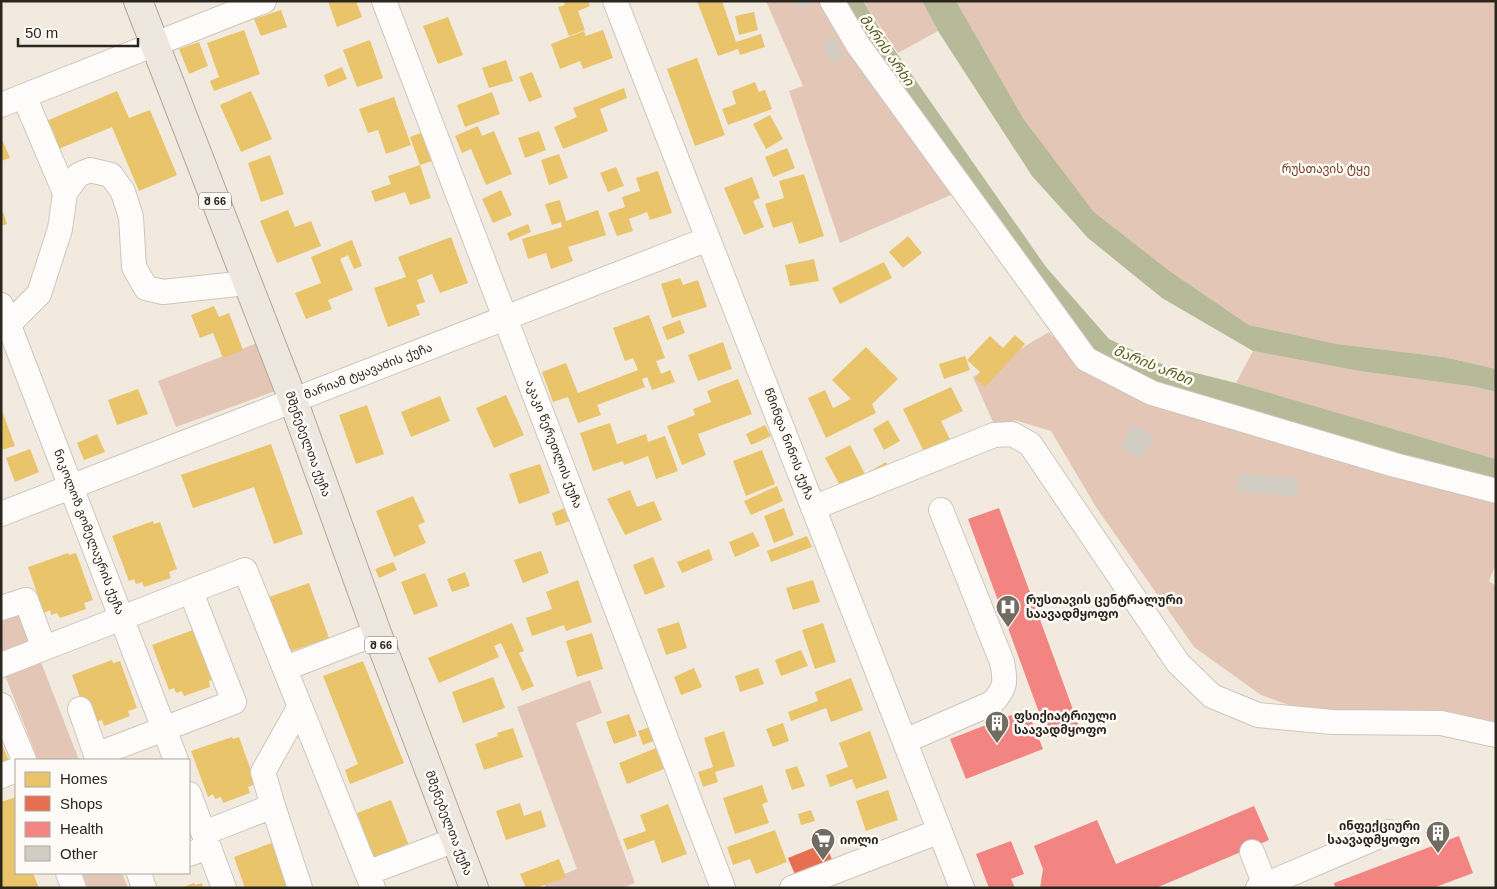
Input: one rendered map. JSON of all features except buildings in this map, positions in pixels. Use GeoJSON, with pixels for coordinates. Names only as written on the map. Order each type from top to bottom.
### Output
{"type":"FeatureCollection","features":[{"type":"Feature","properties":{"kind":"main road","name":"მშენებელთა ქუჩა"},"geometry":{"type":"LineString","coordinates":[[138,1],[292,400],[377,633],[474,888]]}},
{"type":"Feature","properties":{"kind":"street"},"geometry":{"type":"LineString","coordinates":[[1,105],[264,1]]}},
{"type":"Feature","properties":{"kind":"street","name":"აკაკი წერეთლის ქუჩა"},"geometry":{"type":"LineString","coordinates":[[384,1],[723,888]]}},
{"type":"Feature","properties":{"kind":"street","name":"წმინდა ნინოს ქუჩა"},"geometry":{"type":"LineString","coordinates":[[614,1],[962,888]]}},
{"type":"Feature","properties":{"kind":"street"},"geometry":{"type":"LineString","coordinates":[[832,1],[864,53],[1086,359],[1152,393],[1395,465],[1496,491]]}},
{"type":"Feature","properties":{"kind":"street"},"geometry":{"type":"LineString","coordinates":[[24,96],[65,193]]}},
{"type":"Feature","properties":{"kind":"street"},"geometry":{"type":"LineString","coordinates":[[5,314],[39,294],[60,229],[65,193],[78,175],[90,170],[111,175],[123,192],[131,217],[134,267],[146,288],[163,292],[246,283]]}},
{"type":"Feature","properties":{"kind":"street","name":"მარიამ ტყავაძის ქუჩა"},"geometry":{"type":"LineString","coordinates":[[1,514],[708,239]]}},
{"type":"Feature","properties":{"kind":"street","name":"ნიკოლოზ გომელაურის ქუჩა"},"geometry":{"type":"LineString","coordinates":[[5,314],[176,759]]}},
{"type":"Feature","properties":{"kind":"street"},"geometry":{"type":"LineString","coordinates":[[813,508],[994,435],[1012,434],[1030,444],[1178,663],[1212,696],[1258,715],[1332,722],[1441,723],[1496,735]]}},
{"type":"Feature","properties":{"kind":"street"},"geometry":{"type":"LineString","coordinates":[[905,741],[992,703],[1003,692],[1005,678],[1002,662],[941,510]]}},
{"type":"Feature","properties":{"kind":"street"},"geometry":{"type":"LineString","coordinates":[[1,665],[245,570],[370,880],[455,840]]}},
{"type":"Feature","properties":{"kind":"street"},"geometry":{"type":"LineString","coordinates":[[80,709],[97,758],[234,702],[191,592]]}},
{"type":"Feature","properties":{"kind":"street"},"geometry":{"type":"LineString","coordinates":[[1,608],[26,600],[44,648]]}},
{"type":"Feature","properties":{"kind":"street"},"geometry":{"type":"LineString","coordinates":[[286,668],[377,633]]}},
{"type":"Feature","properties":{"kind":"street"},"geometry":{"type":"LineString","coordinates":[[1,705],[24,759]]}},
{"type":"Feature","properties":{"kind":"street"},"geometry":{"type":"LineString","coordinates":[[300,706],[263,772],[300,888]]}},
{"type":"Feature","properties":{"kind":"street"},"geometry":{"type":"LineString","coordinates":[[1,776],[15,770]]}},
{"type":"Feature","properties":{"kind":"street"},"geometry":{"type":"LineString","coordinates":[[190,799],[200,845],[224,888]]}},
{"type":"Feature","properties":{"kind":"street"},"geometry":{"type":"LineString","coordinates":[[200,845],[273,806]]}},
{"type":"Feature","properties":{"kind":"street"},"geometry":{"type":"LineString","coordinates":[[792,888],[940,831]]}},
{"type":"Feature","properties":{"kind":"street"},"geometry":{"type":"LineString","coordinates":[[1252,852],[1262,886],[1389,832]]}},
{"type":"Feature","properties":{"kind":"street"},"geometry":{"type":"LineString","coordinates":[[68,874],[74,888]]}},
{"type":"Feature","properties":{"kind":"street"},"geometry":{"type":"LineString","coordinates":[[139,874],[144,888]]}},
{"type":"Feature","properties":{"kind":"green space"},"geometry":{"type":"Polygon","coordinates":[[[766,1],[830,1],[953,194],[840,243],[789,91],[803,86],[766,1]]]}},
{"type":"Feature","properties":{"kind":"green space"},"geometry":{"type":"Polygon","coordinates":[[[863,1],[922,1],[938,31],[898,53],[863,1]]]}},
{"type":"Feature","properties":{"kind":"green space","name":"რუსთავის ტყე"},"geometry":{"type":"Polygon","coordinates":[[[956,1],[1496,1],[1496,369],[1444,357],[1337,344],[1249,325],[1171,272],[1094,212],[1023,118],[956,1]]]}},
{"type":"Feature","properties":{"kind":"green space"},"geometry":{"type":"Polygon","coordinates":[[[1049,332],[1085,372],[1496,502],[1496,564],[1489,581],[1496,586],[1496,725],[1442,710],[1317,715],[1261,695],[1194,647],[1096,507],[1051,431],[1014,420],[997,431],[973,377],[1049,332]]]}},
{"type":"Feature","properties":{"kind":"green space"},"geometry":{"type":"Polygon","coordinates":[[[257,343],[275,391],[176,427],[158,381],[257,343]]]}},
{"type":"Feature","properties":{"kind":"green space"},"geometry":{"type":"Polygon","coordinates":[[[1253,351],[1359,371],[1476,387],[1496,392],[1496,459],[1236,383],[1253,351]]]}},
{"type":"Feature","properties":{"kind":"green space"},"geometry":{"type":"Polygon","coordinates":[[[22,613],[79,759],[38,759],[1,665],[1,621],[22,613]]]}},
{"type":"Feature","properties":{"kind":"green space"},"geometry":{"type":"Polygon","coordinates":[[[590,680],[602,713],[576,723],[635,883],[621,888],[546,888],[544,882],[577,869],[517,707],[590,680]]]}},
{"type":"Feature","properties":{"kind":"green space"},"geometry":{"type":"Polygon","coordinates":[[[82,874],[122,874],[128,888],[88,888],[82,874]]]}},
{"type":"Feature","properties":{"kind":"water","name":"მარის არხი"},"geometry":{"type":"Polygon","coordinates":[[[840,1],[863,1],[884,35],[1046,267],[1109,339],[1164,365],[1236,383],[1496,459],[1496,482],[1159,387],[1092,354],[840,1]]]}},
{"type":"Feature","properties":{"kind":"water"},"geometry":{"type":"Polygon","coordinates":[[[922,1],[956,1],[1023,118],[1094,212],[1171,272],[1249,325],[1337,344],[1444,357],[1496,369],[1496,392],[1476,387],[1359,371],[1253,351],[1162,298],[1088,238],[1032,176],[938,31],[922,1]]]}},
{"type":"Feature","properties":{"kind":"place","name":"რუსთავის ცენტრალური საავადმყოფო"},"geometry":{"type":"Point","coordinates":[1008,628]}},
{"type":"Feature","properties":{"kind":"place","name":"ფსიქიატრიული საავადმყოფო"},"geometry":{"type":"Point","coordinates":[997,744]}},
{"type":"Feature","properties":{"kind":"place","name":"ინფექციური საავადმყოფო"},"geometry":{"type":"Point","coordinates":[1438,854]}},
{"type":"Feature","properties":{"kind":"place","name":"იოლი"},"geometry":{"type":"Point","coordinates":[823,861]}}]}
